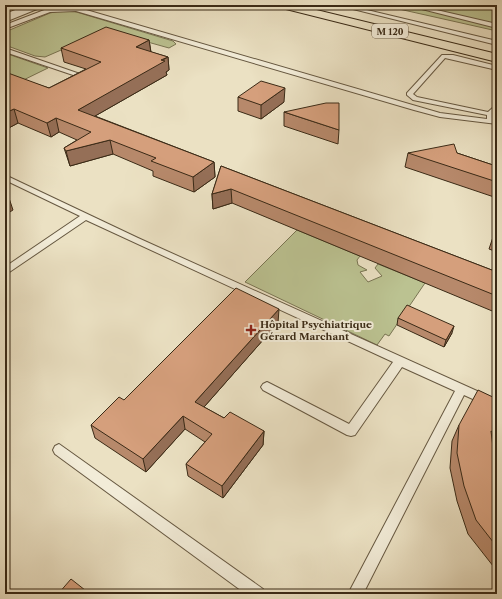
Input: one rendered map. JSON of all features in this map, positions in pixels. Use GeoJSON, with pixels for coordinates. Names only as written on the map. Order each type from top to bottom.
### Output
{"type":"FeatureCollection","features":[{"type":"Feature","properties":{"kind":"main road","name":"M 120"},"geometry":{"type":"LineString","coordinates":[[282,5],[497,58]]}},
{"type":"Feature","properties":{"kind":"main road","name":"M 120"},"geometry":{"type":"LineString","coordinates":[[313,5],[497,49]]}},
{"type":"Feature","properties":{"kind":"street"},"geometry":{"type":"LineString","coordinates":[[5,18],[38,5]]}},
{"type":"Feature","properties":{"kind":"lane"},"geometry":{"type":"LineString","coordinates":[[5,5],[18,7]]}},
{"type":"Feature","properties":{"kind":"lane"},"geometry":{"type":"LineString","coordinates":[[340,5],[497,42]]}},
{"type":"Feature","properties":{"kind":"lane"},"geometry":{"type":"LineString","coordinates":[[409,5],[497,26]]}},
{"type":"Feature","properties":{"kind":"lane"},"geometry":{"type":"LineString","coordinates":[[5,27],[49,10],[76,9],[416,109],[440,115],[494,122]]}},
{"type":"Feature","properties":{"kind":"lane"},"geometry":{"type":"LineString","coordinates":[[5,50],[78,74]]}},
{"type":"Feature","properties":{"kind":"lane"},"geometry":{"type":"LineString","coordinates":[[490,114],[415,99],[409,94],[444,56],[497,68]]}},
{"type":"Feature","properties":{"kind":"lane"},"geometry":{"type":"LineString","coordinates":[[490,114],[497,106]]}},
{"type":"Feature","properties":{"kind":"lane"},"geometry":{"type":"LineString","coordinates":[[490,114],[494,122]]}},
{"type":"Feature","properties":{"kind":"lane"},"geometry":{"type":"LineString","coordinates":[[5,176],[149,247],[497,405]]}},
{"type":"Feature","properties":{"kind":"lane"},"geometry":{"type":"LineString","coordinates":[[5,272],[86,216]]}},
{"type":"Feature","properties":{"kind":"lane"},"geometry":{"type":"LineString","coordinates":[[267,387],[351,431],[400,361]]}},
{"type":"Feature","properties":{"kind":"lane"},"geometry":{"type":"LineString","coordinates":[[355,594],[462,389]]}},
{"type":"Feature","properties":{"kind":"lane"},"geometry":{"type":"LineString","coordinates":[[59,450],[258,594]]}},
{"type":"Feature","properties":{"kind":"green space"},"geometry":{"type":"Polygon","coordinates":[[[381,5],[497,5],[497,31],[381,5]]]}},
{"type":"Feature","properties":{"kind":"green space"},"geometry":{"type":"Polygon","coordinates":[[[64,10],[73,11],[173,41],[176,44],[169,48],[119,34],[98,34],[45,57],[35,56],[5,45],[5,32],[50,13],[64,10]]]}},
{"type":"Feature","properties":{"kind":"green space"},"geometry":{"type":"Polygon","coordinates":[[[5,53],[48,68],[5,89],[5,53]]]}},
{"type":"Feature","properties":{"kind":"green space"},"geometry":{"type":"Polygon","coordinates":[[[297,230],[360,256],[357,260],[358,265],[367,270],[360,272],[368,282],[382,276],[375,268],[378,264],[425,283],[389,336],[385,334],[377,345],[245,282],[297,230]]]}},
{"type":"Feature","properties":{"kind":"building"},"geometry":{"type":"Polygon","coordinates":[[[106,27],[149,40],[136,47],[168,57],[161,60],[165,61],[78,110],[214,162],[193,177],[151,161],[156,158],[110,140],[66,151],[64,148],[91,132],[56,118],[47,123],[14,109],[5,113],[5,74],[8,73],[49,88],[101,62],[61,48],[106,27]]]}},
{"type":"Feature","properties":{"kind":"building"},"geometry":{"type":"Polygon","coordinates":[[[261,81],[285,88],[261,105],[238,97],[261,81]]]}},
{"type":"Feature","properties":{"kind":"building"},"geometry":{"type":"Polygon","coordinates":[[[326,103],[339,103],[339,130],[284,112],[326,103]]]}},
{"type":"Feature","properties":{"kind":"building"},"geometry":{"type":"Polygon","coordinates":[[[454,144],[457,153],[493,165],[497,159],[497,182],[408,153],[454,144]]]}},
{"type":"Feature","properties":{"kind":"building"},"geometry":{"type":"Polygon","coordinates":[[[221,166],[497,272],[497,296],[231,189],[212,194],[221,166]]]}},
{"type":"Feature","properties":{"kind":"building"},"geometry":{"type":"Polygon","coordinates":[[[236,288],[279,309],[195,402],[224,418],[230,412],[264,431],[222,486],[186,464],[212,434],[183,416],[143,459],[91,425],[119,397],[124,400],[236,288]]]}},
{"type":"Feature","properties":{"kind":"building"},"geometry":{"type":"Polygon","coordinates":[[[407,305],[454,326],[446,340],[398,318],[407,305]]]}},
{"type":"Feature","properties":{"kind":"building"},"geometry":{"type":"Polygon","coordinates":[[[478,390],[497,399],[497,434],[491,431],[497,476],[497,547],[476,520],[464,486],[457,453],[459,425],[478,390]]]}},
{"type":"Feature","properties":{"kind":"building"},"geometry":{"type":"Polygon","coordinates":[[[71,579],[90,594],[58,594],[71,579]]]}},
{"type":"Feature","properties":{"kind":"place","name":"Hôpital Psychiatrique Gérard Marchant"},"geometry":{"type":"Point","coordinates":[251,330]}}]}
